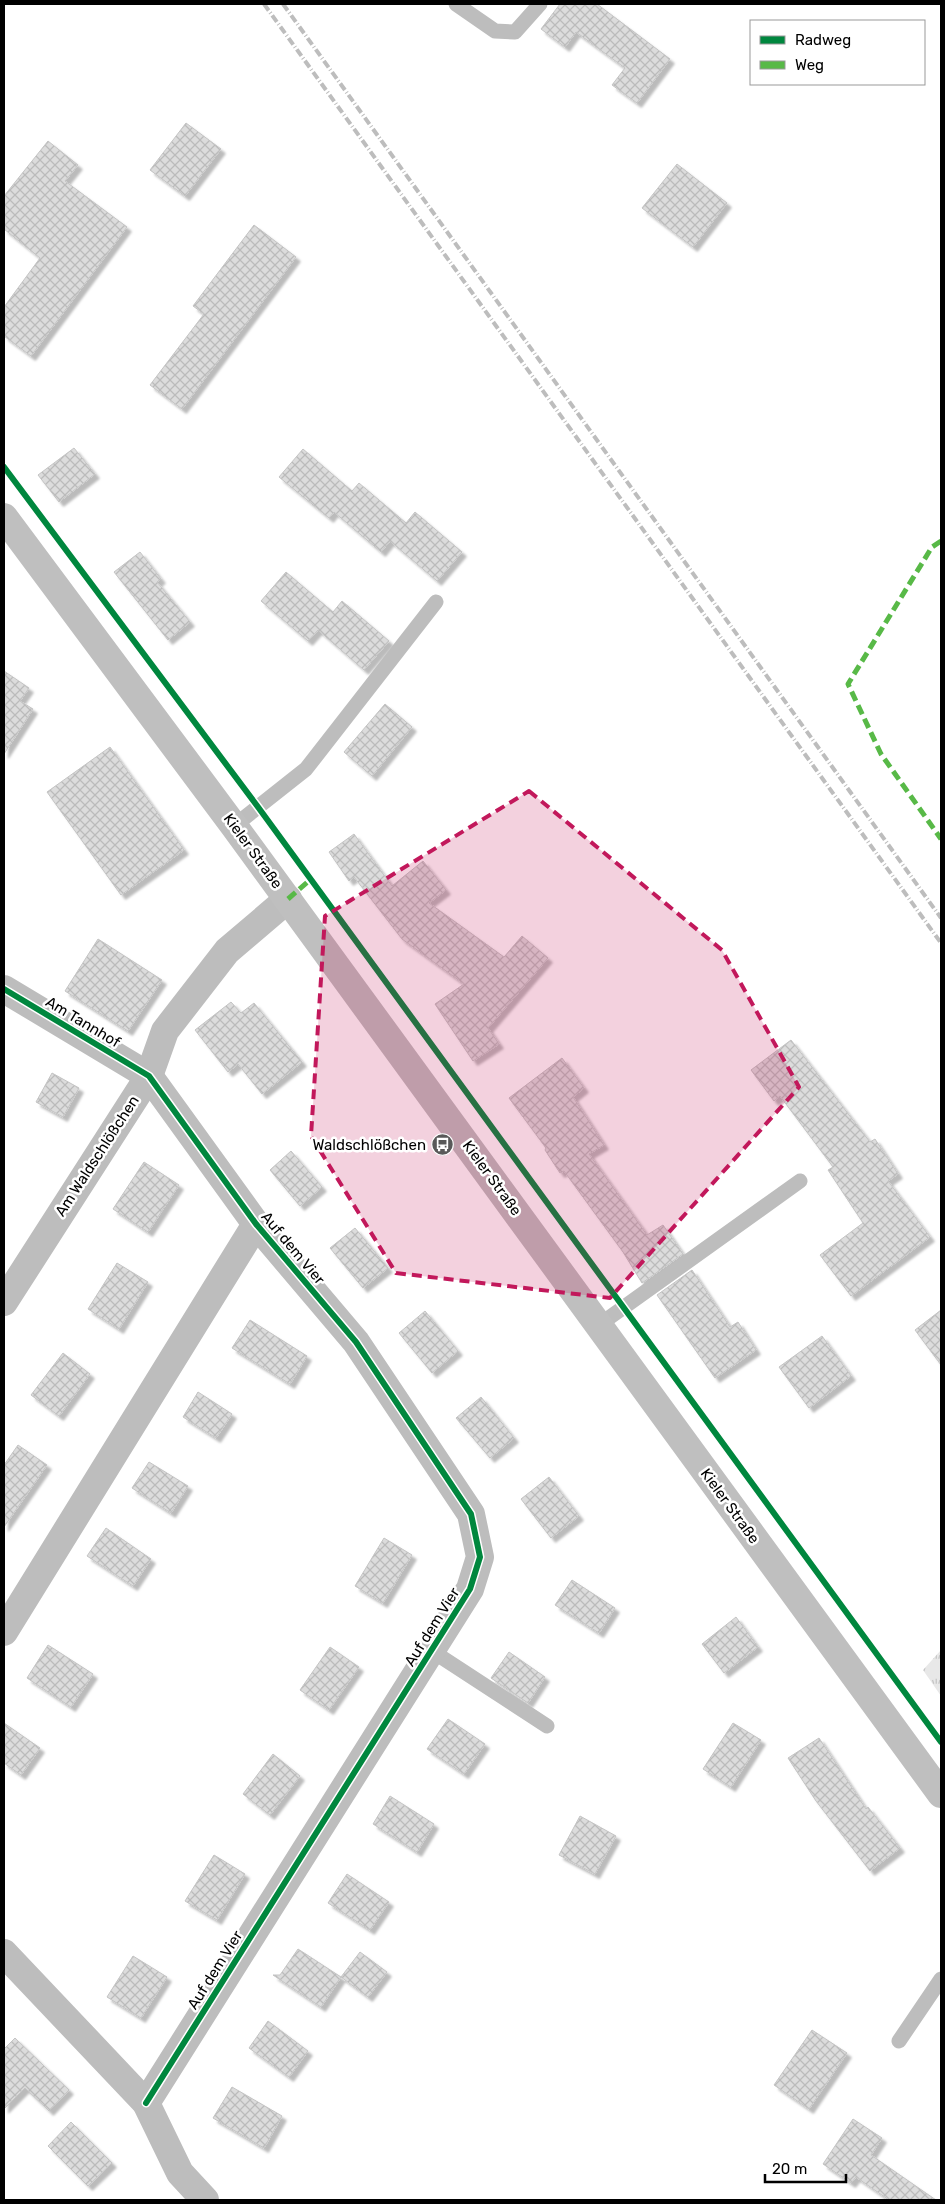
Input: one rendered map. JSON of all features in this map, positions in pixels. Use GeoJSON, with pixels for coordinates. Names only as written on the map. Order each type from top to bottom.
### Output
{"type":"FeatureCollection","features":[{"type":"Feature","properties":{"kind":"main road","name":"Kieler Straße"},"geometry":{"type":"LineString","coordinates":[[4,516],[288,899],[941,1794]]}},
{"type":"Feature","properties":{"kind":"street","name":"Am Waldschlößchen"},"geometry":{"type":"LineString","coordinates":[[4,1302],[149,1076],[165,1031],[227,951],[288,899]]}},
{"type":"Feature","properties":{"kind":"street","name":"Am Tannhof"},"geometry":{"type":"LineString","coordinates":[[4,989],[149,1076]]}},
{"type":"Feature","properties":{"kind":"street","name":"Auf dem Vier"},"geometry":{"type":"LineString","coordinates":[[146,2103],[470,1589],[480,1557],[471,1514],[356,1342],[256,1224],[149,1076]]}},
{"type":"Feature","properties":{"kind":"street","name":"Auf dem Vier"},"geometry":{"type":"LineString","coordinates":[[4,1632],[256,1224]]}},
{"type":"Feature","properties":{"kind":"street"},"geometry":{"type":"LineString","coordinates":[[4,1953],[146,2103],[180,2173],[205,2200]]}},
{"type":"Feature","properties":{"kind":"lane"},"geometry":{"type":"LineString","coordinates":[[456,4],[495,31],[515,32],[540,4]]}},
{"type":"Feature","properties":{"kind":"lane"},"geometry":{"type":"LineString","coordinates":[[234,826],[306,769],[436,602]]}},
{"type":"Feature","properties":{"kind":"lane"},"geometry":{"type":"LineString","coordinates":[[600,1325],[800,1181]]}},
{"type":"Feature","properties":{"kind":"lane"},"geometry":{"type":"LineString","coordinates":[[432,1651],[547,1726]]}},
{"type":"Feature","properties":{"kind":"lane"},"geometry":{"type":"LineString","coordinates":[[899,2041],[941,1979]]}},
{"type":"Feature","properties":{"kind":"highlighted area"},"geometry":{"type":"Polygon","coordinates":[[[529,791],[722,950],[799,1087],[610,1298],[396,1273],[311,1136],[325,916],[529,791]]]}},
{"type":"Feature","properties":{"kind":"green space"},"geometry":{"type":"Polygon","coordinates":[[[941,1650],[941,1696],[923,1670],[941,1650]]]}},
{"type":"Feature","properties":{"kind":"building"},"geometry":{"type":"Polygon","coordinates":[[[560,4],[597,4],[670,59],[637,103],[612,85],[625,68],[576,32],[565,47],[541,29],[560,4]]]}},
{"type":"Feature","properties":{"kind":"building"},"geometry":{"type":"Polygon","coordinates":[[[186,123],[221,149],[185,196],[150,170],[186,123]]]}},
{"type":"Feature","properties":{"kind":"building"},"geometry":{"type":"Polygon","coordinates":[[[48,141],[78,165],[65,181],[127,227],[31,356],[4,336],[4,307],[40,258],[4,229],[4,196],[48,141]]]}},
{"type":"Feature","properties":{"kind":"building"},"geometry":{"type":"Polygon","coordinates":[[[677,164],[727,203],[693,247],[642,208],[677,164]]]}},
{"type":"Feature","properties":{"kind":"building"},"geometry":{"type":"Polygon","coordinates":[[[254,225],[296,257],[182,409],[150,385],[204,314],[193,306],[254,225]]]}},
{"type":"Feature","properties":{"kind":"building"},"geometry":{"type":"Polygon","coordinates":[[[74,448],[95,474],[59,502],[38,475],[74,448]]]}},
{"type":"Feature","properties":{"kind":"building"},"geometry":{"type":"Polygon","coordinates":[[[303,449],[352,491],[359,483],[406,523],[415,512],[462,552],[437,581],[390,541],[381,552],[334,512],[329,518],[279,477],[303,449]]]}},
{"type":"Feature","properties":{"kind":"building"},"geometry":{"type":"Polygon","coordinates":[[[140,552],[161,579],[157,582],[190,622],[168,640],[114,572],[140,552]]]}},
{"type":"Feature","properties":{"kind":"building"},"geometry":{"type":"Polygon","coordinates":[[[286,572],[333,612],[342,601],[389,641],[364,670],[318,630],[308,641],[261,601],[286,572]]]}},
{"type":"Feature","properties":{"kind":"building"},"geometry":{"type":"Polygon","coordinates":[[[4,671],[29,688],[20,701],[33,709],[4,754],[4,671]]]}},
{"type":"Feature","properties":{"kind":"building"},"geometry":{"type":"Polygon","coordinates":[[[385,704],[412,727],[372,776],[344,752],[385,704]]]}},
{"type":"Feature","properties":{"kind":"building"},"geometry":{"type":"Polygon","coordinates":[[[110,747],[184,850],[121,895],[47,792],[110,747]]]}},
{"type":"Feature","properties":{"kind":"building"},"geometry":{"type":"Polygon","coordinates":[[[354,834],[392,886],[423,861],[446,890],[429,903],[504,957],[522,936],[548,958],[488,1028],[499,1044],[473,1061],[435,1004],[464,984],[402,939],[354,877],[349,881],[329,852],[354,834]]]}},
{"type":"Feature","properties":{"kind":"building"},"geometry":{"type":"Polygon","coordinates":[[[98,939],[162,980],[128,1031],[65,991],[98,939]]]}},
{"type":"Feature","properties":{"kind":"building"},"geometry":{"type":"Polygon","coordinates":[[[231,1002],[241,1013],[254,1003],[302,1062],[262,1094],[238,1064],[228,1072],[195,1030],[231,1002]]]}},
{"type":"Feature","properties":{"kind":"building"},"geometry":{"type":"Polygon","coordinates":[[[791,1040],[870,1142],[875,1139],[898,1174],[888,1181],[930,1237],[851,1296],[820,1255],[863,1223],[828,1170],[833,1167],[780,1096],[774,1101],[751,1070],[791,1040]]]}},
{"type":"Feature","properties":{"kind":"building"},"geometry":{"type":"Polygon","coordinates":[[[562,1058],[584,1088],[573,1097],[604,1145],[589,1154],[647,1235],[663,1225],[683,1254],[642,1283],[623,1252],[564,1171],[560,1173],[545,1150],[546,1148],[509,1098],[562,1058]]]}},
{"type":"Feature","properties":{"kind":"building"},"geometry":{"type":"Polygon","coordinates":[[[52,1073],[79,1088],[63,1117],[36,1102],[52,1073]]]}},
{"type":"Feature","properties":{"kind":"building"},"geometry":{"type":"Polygon","coordinates":[[[291,1151],[322,1187],[300,1206],[270,1170],[291,1151]]]}},
{"type":"Feature","properties":{"kind":"building"},"geometry":{"type":"Polygon","coordinates":[[[144,1162],[179,1185],[148,1232],[113,1209],[144,1162]]]}},
{"type":"Feature","properties":{"kind":"building"},"geometry":{"type":"Polygon","coordinates":[[[355,1228],[388,1268],[363,1288],[330,1248],[355,1228]]]}},
{"type":"Feature","properties":{"kind":"building"},"geometry":{"type":"Polygon","coordinates":[[[117,1263],[148,1282],[119,1329],[88,1309],[117,1263]]]}},
{"type":"Feature","properties":{"kind":"building"},"geometry":{"type":"Polygon","coordinates":[[[692,1270],[730,1327],[738,1322],[756,1350],[715,1378],[657,1295],[692,1270]]]}},
{"type":"Feature","properties":{"kind":"building"},"geometry":{"type":"Polygon","coordinates":[[[941,1310],[941,1365],[915,1330],[941,1310]]]}},
{"type":"Feature","properties":{"kind":"building"},"geometry":{"type":"Polygon","coordinates":[[[425,1311],[458,1351],[432,1373],[399,1333],[425,1311]]]}},
{"type":"Feature","properties":{"kind":"building"},"geometry":{"type":"Polygon","coordinates":[[[250,1320],[307,1356],[290,1384],[232,1348],[250,1320]]]}},
{"type":"Feature","properties":{"kind":"building"},"geometry":{"type":"Polygon","coordinates":[[[822,1336],[851,1376],[809,1408],[779,1367],[822,1336]]]}},
{"type":"Feature","properties":{"kind":"building"},"geometry":{"type":"Polygon","coordinates":[[[63,1353],[90,1374],[59,1416],[31,1395],[63,1353]]]}},
{"type":"Feature","properties":{"kind":"building"},"geometry":{"type":"Polygon","coordinates":[[[198,1392],[232,1414],[216,1438],[183,1417],[198,1392]]]}},
{"type":"Feature","properties":{"kind":"building"},"geometry":{"type":"Polygon","coordinates":[[[481,1397],[514,1438],[490,1458],[456,1418],[481,1397]]]}},
{"type":"Feature","properties":{"kind":"building"},"geometry":{"type":"Polygon","coordinates":[[[18,1445],[47,1465],[4,1527],[4,1465],[18,1445]]]}},
{"type":"Feature","properties":{"kind":"building"},"geometry":{"type":"Polygon","coordinates":[[[149,1462],[188,1486],[171,1513],[132,1488],[149,1462]]]}},
{"type":"Feature","properties":{"kind":"building"},"geometry":{"type":"Polygon","coordinates":[[[549,1477],[579,1516],[551,1538],[521,1499],[549,1477]]]}},
{"type":"Feature","properties":{"kind":"building"},"geometry":{"type":"Polygon","coordinates":[[[106,1528],[151,1559],[133,1586],[87,1556],[106,1528]]]}},
{"type":"Feature","properties":{"kind":"building"},"geometry":{"type":"Polygon","coordinates":[[[384,1538],[412,1555],[383,1603],[355,1586],[384,1538]]]}},
{"type":"Feature","properties":{"kind":"building"},"geometry":{"type":"Polygon","coordinates":[[[572,1580],[615,1608],[599,1633],[555,1605],[572,1580]]]}},
{"type":"Feature","properties":{"kind":"building"},"geometry":{"type":"Polygon","coordinates":[[[736,1617],[758,1647],[724,1673],[702,1644],[736,1617]]]}},
{"type":"Feature","properties":{"kind":"building"},"geometry":{"type":"Polygon","coordinates":[[[48,1645],[93,1674],[71,1707],[27,1678],[48,1645]]]}},
{"type":"Feature","properties":{"kind":"building"},"geometry":{"type":"Polygon","coordinates":[[[330,1647],[359,1667],[329,1710],[300,1690],[330,1647]]]}},
{"type":"Feature","properties":{"kind":"building"},"geometry":{"type":"Polygon","coordinates":[[[509,1652],[545,1677],[528,1703],[491,1678],[509,1652]]]}},
{"type":"Feature","properties":{"kind":"building"},"geometry":{"type":"Polygon","coordinates":[[[448,1719],[485,1744],[464,1774],[427,1749],[448,1719]]]}},
{"type":"Feature","properties":{"kind":"building"},"geometry":{"type":"Polygon","coordinates":[[[4,1723],[40,1748],[21,1775],[4,1763],[4,1723]]]}},
{"type":"Feature","properties":{"kind":"building"},"geometry":{"type":"Polygon","coordinates":[[[733,1723],[761,1740],[731,1787],[703,1769],[733,1723]]]}},
{"type":"Feature","properties":{"kind":"building"},"geometry":{"type":"Polygon","coordinates":[[[819,1738],[866,1809],[868,1807],[900,1848],[870,1871],[816,1801],[788,1758],[819,1738]]]}},
{"type":"Feature","properties":{"kind":"building"},"geometry":{"type":"Polygon","coordinates":[[[273,1754],[300,1776],[270,1815],[243,1794],[273,1754]]]}},
{"type":"Feature","properties":{"kind":"building"},"geometry":{"type":"Polygon","coordinates":[[[390,1796],[434,1824],[417,1852],[373,1824],[390,1796]]]}},
{"type":"Feature","properties":{"kind":"building"},"geometry":{"type":"Polygon","coordinates":[[[580,1816],[616,1836],[595,1874],[559,1855],[580,1816]]]}},
{"type":"Feature","properties":{"kind":"building"},"geometry":{"type":"Polygon","coordinates":[[[214,1855],[245,1874],[217,1920],[185,1901],[214,1855]]]}},
{"type":"Feature","properties":{"kind":"building"},"geometry":{"type":"Polygon","coordinates":[[[347,1874],[389,1902],[370,1930],[328,1903],[347,1874]]]}},
{"type":"Feature","properties":{"kind":"building"},"geometry":{"type":"Polygon","coordinates":[[[298,1949],[341,1977],[321,2007],[273,1975],[280,1975],[298,1949]]]}},
{"type":"Feature","properties":{"kind":"building"},"geometry":{"type":"Polygon","coordinates":[[[360,1952],[387,1972],[368,1997],[341,1977],[360,1952]]]}},
{"type":"Feature","properties":{"kind":"building"},"geometry":{"type":"Polygon","coordinates":[[[133,1956],[167,1977],[141,2018],[107,1997],[133,1956]]]}},
{"type":"Feature","properties":{"kind":"building"},"geometry":{"type":"Polygon","coordinates":[[[268,2021],[308,2051],[289,2077],[249,2048],[268,2021]]]}},
{"type":"Feature","properties":{"kind":"building"},"geometry":{"type":"Polygon","coordinates":[[[812,2030],[847,2053],[809,2109],[774,2085],[812,2030]]]}},
{"type":"Feature","properties":{"kind":"building"},"geometry":{"type":"Polygon","coordinates":[[[15,2038],[69,2090],[49,2111],[25,2088],[4,2109],[4,2049],[15,2038]]]}},
{"type":"Feature","properties":{"kind":"building"},"geometry":{"type":"Polygon","coordinates":[[[232,2087],[282,2116],[264,2148],[213,2118],[232,2087]]]}},
{"type":"Feature","properties":{"kind":"building"},"geometry":{"type":"Polygon","coordinates":[[[853,2119],[882,2138],[871,2155],[936,2200],[889,2200],[856,2177],[851,2183],[823,2164],[853,2119]]]}},
{"type":"Feature","properties":{"kind":"building"},"geometry":{"type":"Polygon","coordinates":[[[71,2122],[112,2163],[88,2186],[48,2146],[71,2122]]]}},
{"type":"Feature","properties":{"kind":"railway"},"geometry":{"type":"LineString","coordinates":[[264,4],[941,943]]}},
{"type":"Feature","properties":{"kind":"railway"},"geometry":{"type":"LineString","coordinates":[[283,4],[941,918]]}},
{"type":"Feature","properties":{"kind":"marked path"},"geometry":{"type":"LineString","coordinates":[[941,541],[932,547],[848,684],[881,754],[941,839]]}},
{"type":"Feature","properties":{"kind":"marked path"},"geometry":{"type":"LineString","coordinates":[[288,899],[311,879]]}},
{"type":"Feature","properties":{"kind":"cycle path"},"geometry":{"type":"LineString","coordinates":[[4,467],[258,807],[941,1742]]}},
{"type":"Feature","properties":{"kind":"cycle path"},"geometry":{"type":"LineString","coordinates":[[4,989],[149,1076],[256,1224],[356,1342],[471,1514],[480,1557],[470,1589],[146,2103]]}},
{"type":"Feature","properties":{"kind":"place","name":"Waldschlößchen"},"geometry":{"type":"Point","coordinates":[442,1145]}}]}
